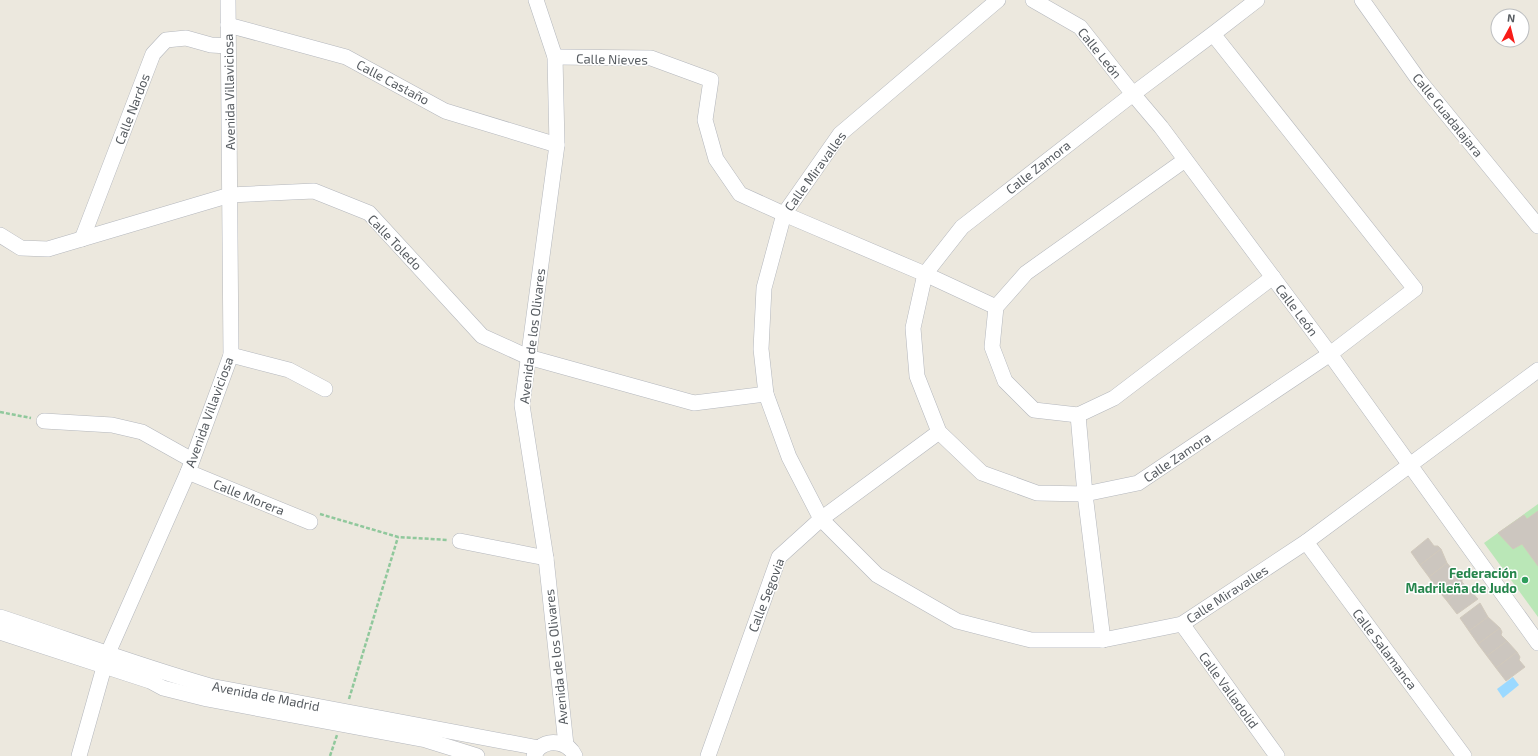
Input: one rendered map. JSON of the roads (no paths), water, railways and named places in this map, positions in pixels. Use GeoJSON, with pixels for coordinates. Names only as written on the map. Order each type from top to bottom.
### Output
{"type":"FeatureCollection","features":[{"type":"Feature","properties":{"kind":"street","name":"Avenida Villaviciosa"},"geometry":{"type":"LineString","coordinates":[[79,756],[106,660],[190,466],[231,355],[228,0]]}},
{"type":"Feature","properties":{"kind":"street","name":"Avenida de los Olivares"},"geometry":{"type":"LineString","coordinates":[[536,0],[555,57],[557,145],[522,405],[546,558],[571,751]]}},
{"type":"Feature","properties":{"kind":"street","name":"Calle Miravalles"},"geometry":{"type":"LineString","coordinates":[[998,0],[840,134],[784,214],[764,288],[761,349],[766,394],[789,457],[821,519],[877,575],[957,621],[1031,640],[1103,640],[1182,624],[1306,542],[1538,370]]}},
{"type":"Feature","properties":{"kind":"street","name":"Calle León"},"geometry":{"type":"LineString","coordinates":[[1033,0],[1080,27],[1132,94],[1161,128],[1330,354],[1538,643]]}},
{"type":"Feature","properties":{"kind":"street","name":"Calle Zamora"},"geometry":{"type":"LineString","coordinates":[[1213,34],[1415,289],[1330,354],[1138,483],[1085,494],[1037,493],[982,473],[939,432],[917,376],[912,328],[925,274],[962,227],[1132,94],[1257,0]]}},
{"type":"Feature","properties":{"kind":"street","name":"Calle Guadalajara"},"geometry":{"type":"LineString","coordinates":[[1362,0],[1418,79],[1538,226]]}},
{"type":"Feature","properties":{"kind":"street","name":"Calle Castaño"},"geometry":{"type":"LineString","coordinates":[[228,25],[346,57],[445,111],[557,145]]}},
{"type":"Feature","properties":{"kind":"street","name":"Calle Nardos"},"geometry":{"type":"LineString","coordinates":[[82,239],[153,54],[166,40],[186,38],[211,45],[228,46]]}},
{"type":"Feature","properties":{"kind":"street","name":"Calle Nieves"},"geometry":{"type":"LineString","coordinates":[[555,57],[651,58],[711,80],[706,120],[716,159],[740,194],[784,214]]}},
{"type":"Feature","properties":{"kind":"street"},"geometry":{"type":"LineString","coordinates":[[1185,160],[1026,273],[996,307],[992,347],[1005,382],[1034,410],[1078,415],[1114,398],[1273,277]]}},
{"type":"Feature","properties":{"kind":"street","name":"Calle Toledo"},"geometry":{"type":"LineString","coordinates":[[0,235],[21,248],[48,249],[230,195],[314,191],[369,213],[482,336],[528,357],[694,403],[766,394]]}},
{"type":"Feature","properties":{"kind":"street"},"geometry":{"type":"LineString","coordinates":[[784,214],[925,274],[996,307]]}},
{"type":"Feature","properties":{"kind":"street"},"geometry":{"type":"LineString","coordinates":[[231,355],[289,370],[325,388]]}},
{"type":"Feature","properties":{"kind":"street"},"geometry":{"type":"LineString","coordinates":[[1078,415],[1085,494],[1103,640]]}},
{"type":"Feature","properties":{"kind":"street","name":"Calle Morera"},"geometry":{"type":"LineString","coordinates":[[44,421],[112,425],[142,432],[190,466],[305,520]]}},
{"type":"Feature","properties":{"kind":"street","name":"Calle Segovia"},"geometry":{"type":"LineString","coordinates":[[708,756],[779,557],[821,519],[939,432]]}},
{"type":"Feature","properties":{"kind":"street"},"geometry":{"type":"LineString","coordinates":[[460,541],[546,558]]}},
{"type":"Feature","properties":{"kind":"street","name":"Calle Salamanca"},"geometry":{"type":"LineString","coordinates":[[1306,542],[1464,756]]}},
{"type":"Feature","properties":{"kind":"street","name":"Avenida de Madrid"},"geometry":{"type":"LineString","coordinates":[[0,617],[106,660]]}},
{"type":"Feature","properties":{"kind":"street","name":"Calle Valladolid"},"geometry":{"type":"LineString","coordinates":[[1182,624],[1277,756]]}},
{"type":"Feature","properties":{"kind":"street","name":"Avenida de Madrid"},"geometry":{"type":"LineString","coordinates":[[0,632],[210,686],[343,717],[426,740],[476,756]]}},
{"type":"Feature","properties":{"kind":"street","name":"Avenida de Madrid"},"geometry":{"type":"LineString","coordinates":[[343,717],[536,752]]}},
{"type":"Feature","properties":{"kind":"street"},"geometry":{"type":"LineString","coordinates":[[536,752],[548,743],[557,743],[571,751]]}},
{"type":"Feature","properties":{"kind":"water"},"geometry":{"type":"Polygon","coordinates":[[[1513,677],[1519,685],[1503,698],[1497,689],[1513,677]]]}},
{"type":"Feature","properties":{"kind":"place","name":"Federación Madrileña de Judo"},"geometry":{"type":"Point","coordinates":[1525,580]}}]}
